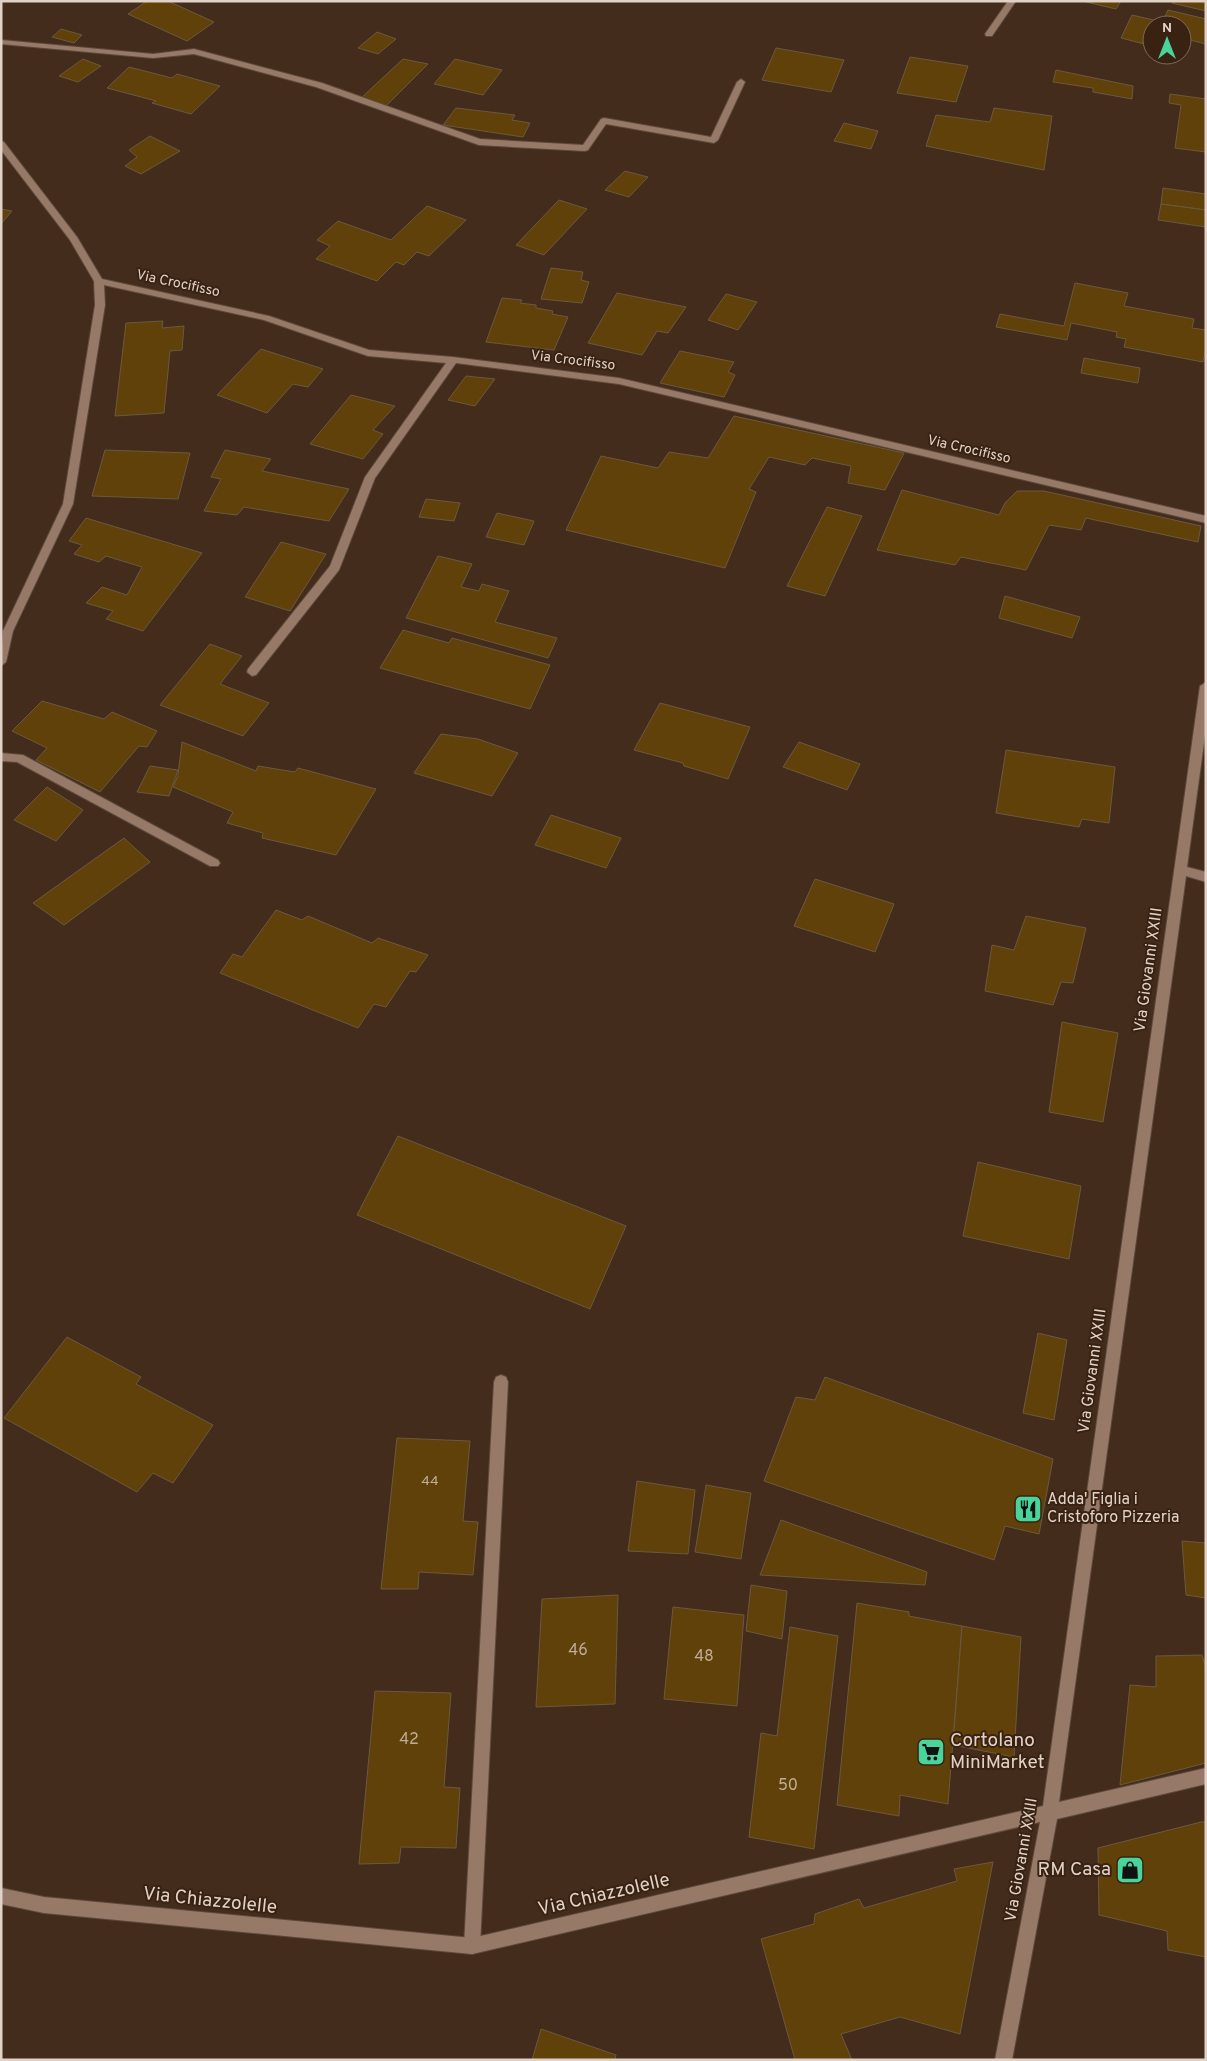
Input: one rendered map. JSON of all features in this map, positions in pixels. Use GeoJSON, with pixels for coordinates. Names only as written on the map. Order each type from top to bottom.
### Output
{"type":"FeatureCollection","features":[{"type":"Feature","properties":{"kind":"street"},"geometry":{"type":"LineString","coordinates":[[989,34],[1012,1]]}},
{"type":"Feature","properties":{"kind":"street"},"geometry":{"type":"LineString","coordinates":[[1,42],[153,56],[194,50],[319,85],[479,142],[528,146],[585,148],[604,121],[714,140],[741,82]]}},
{"type":"Feature","properties":{"kind":"street"},"geometry":{"type":"LineString","coordinates":[[1,144],[74,239],[99,281],[100,305],[68,504],[8,631],[1,662]]}},
{"type":"Feature","properties":{"kind":"street","name":"Via Crocifisso"},"geometry":{"type":"LineString","coordinates":[[99,281],[266,318],[368,353],[452,360],[619,381],[1206,520]]}},
{"type":"Feature","properties":{"kind":"street"},"geometry":{"type":"LineString","coordinates":[[252,672],[334,567],[370,477],[452,360]]}},
{"type":"Feature","properties":{"kind":"street","name":"Via Giovanni XXIII"},"geometry":{"type":"LineString","coordinates":[[1003,2060],[1050,1811],[1206,686]]}},
{"type":"Feature","properties":{"kind":"street"},"geometry":{"type":"LineString","coordinates":[[1,757],[19,758],[214,863]]}},
{"type":"Feature","properties":{"kind":"street"},"geometry":{"type":"LineString","coordinates":[[1180,870],[1206,877]]}},
{"type":"Feature","properties":{"kind":"street"},"geometry":{"type":"LineString","coordinates":[[472,1946],[501,1382]]}},
{"type":"Feature","properties":{"kind":"street","name":"Via Chiazzolelle"},"geometry":{"type":"LineString","coordinates":[[1,1896],[44,1905],[472,1946],[1206,1776]]}},
{"type":"Feature","properties":{"kind":"building"},"geometry":{"type":"Polygon","coordinates":[[[147,1],[168,1],[214,22],[187,41],[128,14],[147,1]]]}},
{"type":"Feature","properties":{"kind":"building"},"geometry":{"type":"Polygon","coordinates":[[[1082,1],[1121,1],[1116,9],[1082,1]]]}},
{"type":"Feature","properties":{"kind":"building"},"geometry":{"type":"Polygon","coordinates":[[[1173,1],[1206,1],[1206,11],[1172,3],[1173,1]]]}},
{"type":"Feature","properties":{"kind":"building"},"geometry":{"type":"Polygon","coordinates":[[[1168,10],[1189,15],[1166,15],[1168,10]]]}},
{"type":"Feature","properties":{"kind":"building"},"geometry":{"type":"Polygon","coordinates":[[[1132,15],[1142,17],[1142,43],[1121,38],[1132,15]]]}},
{"type":"Feature","properties":{"kind":"building"},"geometry":{"type":"Polygon","coordinates":[[[1192,16],[1206,19],[1206,44],[1192,40],[1192,16]]]}},
{"type":"Feature","properties":{"kind":"building"},"geometry":{"type":"Polygon","coordinates":[[[61,29],[82,35],[74,43],[52,37],[61,29]]]}},
{"type":"Feature","properties":{"kind":"building"},"geometry":{"type":"Polygon","coordinates":[[[377,32],[396,39],[378,54],[358,48],[377,32]]]}},
{"type":"Feature","properties":{"kind":"building"},"geometry":{"type":"Polygon","coordinates":[[[776,48],[844,60],[831,92],[762,80],[776,48]]]}},
{"type":"Feature","properties":{"kind":"building"},"geometry":{"type":"Polygon","coordinates":[[[910,57],[968,66],[956,102],[897,93],[910,57]]]}},
{"type":"Feature","properties":{"kind":"building"},"geometry":{"type":"Polygon","coordinates":[[[83,59],[101,66],[78,82],[59,76],[83,59]]]}},
{"type":"Feature","properties":{"kind":"building"},"geometry":{"type":"Polygon","coordinates":[[[403,59],[428,64],[386,106],[360,99],[403,59]]]}},
{"type":"Feature","properties":{"kind":"building"},"geometry":{"type":"Polygon","coordinates":[[[455,59],[502,70],[483,95],[434,84],[455,59]]]}},
{"type":"Feature","properties":{"kind":"building"},"geometry":{"type":"Polygon","coordinates":[[[129,67],[172,78],[177,74],[220,86],[191,114],[152,103],[156,101],[107,88],[129,67]]]}},
{"type":"Feature","properties":{"kind":"building"},"geometry":{"type":"Polygon","coordinates":[[[1056,70],[1133,86],[1132,99],[1093,92],[1093,88],[1053,82],[1056,70]]]}},
{"type":"Feature","properties":{"kind":"building"},"geometry":{"type":"Polygon","coordinates":[[[1170,94],[1206,99],[1206,152],[1175,148],[1181,105],[1169,103],[1170,94]]]}},
{"type":"Feature","properties":{"kind":"building"},"geometry":{"type":"Polygon","coordinates":[[[456,108],[515,115],[512,120],[530,123],[523,137],[443,125],[456,108]]]}},
{"type":"Feature","properties":{"kind":"building"},"geometry":{"type":"Polygon","coordinates":[[[994,108],[1052,116],[1044,170],[926,146],[936,115],[990,122],[994,108]]]}},
{"type":"Feature","properties":{"kind":"building"},"geometry":{"type":"Polygon","coordinates":[[[844,123],[878,131],[871,149],[834,141],[844,123]]]}},
{"type":"Feature","properties":{"kind":"building"},"geometry":{"type":"Polygon","coordinates":[[[150,136],[180,151],[141,174],[125,166],[137,157],[129,150],[150,136]]]}},
{"type":"Feature","properties":{"kind":"building"},"geometry":{"type":"Polygon","coordinates":[[[625,171],[648,177],[629,197],[605,190],[625,171]]]}},
{"type":"Feature","properties":{"kind":"building"},"geometry":{"type":"Polygon","coordinates":[[[1163,188],[1206,194],[1206,210],[1161,204],[1163,188]]]}},
{"type":"Feature","properties":{"kind":"building"},"geometry":{"type":"Polygon","coordinates":[[[559,200],[587,209],[544,255],[516,245],[559,200]]]}},
{"type":"Feature","properties":{"kind":"building"},"geometry":{"type":"Polygon","coordinates":[[[1161,204],[1206,210],[1206,227],[1158,220],[1161,204]]]}},
{"type":"Feature","properties":{"kind":"building"},"geometry":{"type":"Polygon","coordinates":[[[427,206],[466,220],[429,256],[417,252],[404,265],[396,262],[377,281],[316,259],[330,246],[317,240],[338,221],[391,240],[427,206]]]}},
{"type":"Feature","properties":{"kind":"building"},"geometry":{"type":"Polygon","coordinates":[[[1,209],[12,211],[1,224],[1,209]]]}},
{"type":"Feature","properties":{"kind":"building"},"geometry":{"type":"Polygon","coordinates":[[[551,268],[583,272],[581,280],[589,282],[582,303],[541,299],[551,268]]]}},
{"type":"Feature","properties":{"kind":"building"},"geometry":{"type":"Polygon","coordinates":[[[1075,283],[1128,293],[1124,306],[1194,319],[1192,328],[1206,330],[1206,349],[1203,362],[1124,347],[1126,339],[1116,337],[1117,332],[1071,323],[1067,340],[996,327],[1000,314],[1064,326],[1075,283]]]}},
{"type":"Feature","properties":{"kind":"building"},"geometry":{"type":"Polygon","coordinates":[[[617,293],[686,307],[668,333],[657,331],[642,355],[588,343],[617,293]]]}},
{"type":"Feature","properties":{"kind":"building"},"geometry":{"type":"Polygon","coordinates":[[[726,294],[757,302],[738,330],[708,320],[726,294]]]}},
{"type":"Feature","properties":{"kind":"building"},"geometry":{"type":"Polygon","coordinates":[[[502,298],[522,300],[520,303],[536,305],[536,308],[553,311],[552,314],[568,317],[554,350],[486,342],[502,298]]]}},
{"type":"Feature","properties":{"kind":"building"},"geometry":{"type":"Polygon","coordinates":[[[163,321],[162,328],[184,326],[182,350],[170,351],[164,413],[115,416],[126,323],[163,321]]]}},
{"type":"Feature","properties":{"kind":"building"},"geometry":{"type":"Polygon","coordinates":[[[261,349],[323,369],[308,387],[293,384],[267,413],[217,395],[261,349]]]}},
{"type":"Feature","properties":{"kind":"building"},"geometry":{"type":"Polygon","coordinates":[[[680,351],[734,362],[728,372],[735,375],[724,397],[660,383],[680,351]]]}},
{"type":"Feature","properties":{"kind":"building"},"geometry":{"type":"Polygon","coordinates":[[[1084,358],[1140,368],[1138,383],[1081,373],[1084,358]]]}},
{"type":"Feature","properties":{"kind":"building"},"geometry":{"type":"Polygon","coordinates":[[[466,376],[495,379],[475,406],[448,400],[466,376]]]}},
{"type":"Feature","properties":{"kind":"building"},"geometry":{"type":"Polygon","coordinates":[[[351,395],[395,406],[373,430],[383,434],[363,459],[310,444],[351,395]]]}},
{"type":"Feature","properties":{"kind":"building"},"geometry":{"type":"Polygon","coordinates":[[[734,416],[904,453],[885,490],[848,483],[851,466],[812,458],[805,465],[769,457],[749,489],[756,492],[725,568],[566,530],[601,456],[658,468],[669,452],[708,458],[734,416]]]}},
{"type":"Feature","properties":{"kind":"building"},"geometry":{"type":"Polygon","coordinates":[[[105,450],[190,453],[178,499],[92,496],[105,450]]]}},
{"type":"Feature","properties":{"kind":"building"},"geometry":{"type":"Polygon","coordinates":[[[225,450],[271,459],[262,471],[349,489],[329,521],[244,507],[237,515],[204,511],[221,479],[211,477],[225,450]]]}},
{"type":"Feature","properties":{"kind":"building"},"geometry":{"type":"Polygon","coordinates":[[[902,490],[999,515],[1005,503],[1017,491],[1044,491],[1201,526],[1198,542],[1086,518],[1081,530],[1049,525],[1026,570],[961,557],[955,565],[877,550],[902,490]]]}},
{"type":"Feature","properties":{"kind":"building"},"geometry":{"type":"Polygon","coordinates":[[[426,499],[460,503],[454,521],[419,517],[426,499]]]}},
{"type":"Feature","properties":{"kind":"building"},"geometry":{"type":"Polygon","coordinates":[[[827,507],[862,516],[825,596],[787,586],[827,507]]]}},
{"type":"Feature","properties":{"kind":"building"},"geometry":{"type":"Polygon","coordinates":[[[497,513],[534,521],[524,545],[486,537],[497,513]]]}},
{"type":"Feature","properties":{"kind":"building"},"geometry":{"type":"Polygon","coordinates":[[[86,518],[202,553],[143,631],[106,619],[113,611],[86,603],[102,587],[127,595],[142,567],[106,556],[99,562],[74,554],[82,545],[69,541],[86,518]]]}},
{"type":"Feature","properties":{"kind":"building"},"geometry":{"type":"Polygon","coordinates":[[[281,542],[326,554],[290,611],[245,597],[281,542]]]}},
{"type":"Feature","properties":{"kind":"building"},"geometry":{"type":"Polygon","coordinates":[[[438,556],[472,564],[461,587],[479,591],[482,584],[509,591],[495,622],[557,638],[548,658],[406,618],[438,556]]]}},
{"type":"Feature","properties":{"kind":"building"},"geometry":{"type":"Polygon","coordinates":[[[1005,596],[1080,617],[1072,638],[999,618],[1005,596]]]}},
{"type":"Feature","properties":{"kind":"building"},"geometry":{"type":"Polygon","coordinates":[[[403,630],[449,643],[452,638],[550,665],[530,709],[380,668],[403,630]]]}},
{"type":"Feature","properties":{"kind":"building"},"geometry":{"type":"Polygon","coordinates":[[[210,644],[242,656],[220,684],[269,703],[243,736],[160,705],[210,644]]]}},
{"type":"Feature","properties":{"kind":"building"},"geometry":{"type":"Polygon","coordinates":[[[42,701],[104,719],[112,712],[157,731],[147,747],[139,746],[100,792],[36,760],[47,748],[12,731],[42,701]]]}},
{"type":"Feature","properties":{"kind":"building"},"geometry":{"type":"Polygon","coordinates":[[[660,703],[750,727],[728,779],[684,766],[683,763],[634,750],[660,703]]]}},
{"type":"Feature","properties":{"kind":"building"},"geometry":{"type":"Polygon","coordinates":[[[441,734],[478,739],[518,753],[492,796],[414,773],[441,734]]]}},
{"type":"Feature","properties":{"kind":"building"},"geometry":{"type":"Polygon","coordinates":[[[182,742],[256,771],[258,766],[295,772],[298,768],[376,789],[336,855],[262,838],[263,833],[227,823],[233,812],[173,787],[178,775],[182,742]]]}},
{"type":"Feature","properties":{"kind":"building"},"geometry":{"type":"Polygon","coordinates":[[[799,742],[860,764],[847,790],[783,767],[799,742]]]}},
{"type":"Feature","properties":{"kind":"building"},"geometry":{"type":"Polygon","coordinates":[[[1006,750],[1115,767],[1109,823],[1082,819],[1079,827],[996,813],[1006,750]]]}},
{"type":"Feature","properties":{"kind":"building"},"geometry":{"type":"Polygon","coordinates":[[[150,766],[178,770],[169,796],[137,792],[150,766]]]}},
{"type":"Feature","properties":{"kind":"building"},"geometry":{"type":"Polygon","coordinates":[[[47,787],[83,810],[56,841],[14,820],[47,787]]]}},
{"type":"Feature","properties":{"kind":"building"},"geometry":{"type":"Polygon","coordinates":[[[551,815],[621,838],[606,868],[535,845],[551,815]]]}},
{"type":"Feature","properties":{"kind":"building"},"geometry":{"type":"Polygon","coordinates":[[[124,838],[150,862],[64,925],[33,903],[124,838]]]}},
{"type":"Feature","properties":{"kind":"building"},"geometry":{"type":"Polygon","coordinates":[[[815,879],[894,904],[875,952],[794,926],[815,879]]]}},
{"type":"Feature","properties":{"kind":"building"},"geometry":{"type":"Polygon","coordinates":[[[276,910],[302,920],[308,916],[372,943],[378,938],[428,955],[416,972],[410,971],[386,1007],[374,1004],[358,1028],[220,973],[233,954],[242,957],[276,910]]]}},
{"type":"Feature","properties":{"kind":"building"},"geometry":{"type":"Polygon","coordinates":[[[1026,916],[1086,928],[1073,983],[1061,982],[1053,1005],[985,991],[992,945],[1014,950],[1026,916]]]}},
{"type":"Feature","properties":{"kind":"building"},"geometry":{"type":"Polygon","coordinates":[[[1062,1022],[1118,1033],[1103,1122],[1049,1112],[1062,1022]]]}},
{"type":"Feature","properties":{"kind":"building"},"geometry":{"type":"Polygon","coordinates":[[[398,1136],[626,1226],[590,1309],[357,1215],[398,1136]]]}},
{"type":"Feature","properties":{"kind":"building"},"geometry":{"type":"Polygon","coordinates":[[[978,1162],[1081,1186],[1069,1259],[963,1236],[978,1162]]]}},
{"type":"Feature","properties":{"kind":"building"},"geometry":{"type":"Polygon","coordinates":[[[1038,1333],[1067,1340],[1054,1420],[1023,1413],[1038,1333]]]}},
{"type":"Feature","properties":{"kind":"building"},"geometry":{"type":"Polygon","coordinates":[[[67,1337],[141,1377],[136,1384],[213,1425],[173,1483],[153,1473],[137,1492],[4,1418],[67,1337]]]}},
{"type":"Feature","properties":{"kind":"building"},"geometry":{"type":"Polygon","coordinates":[[[825,1377],[1053,1459],[1039,1534],[1005,1526],[994,1560],[764,1481],[796,1397],[815,1400],[825,1377]]]}},
{"type":"Feature","properties":{"kind":"building"},"geometry":{"type":"Polygon","coordinates":[[[397,1438],[470,1441],[463,1521],[478,1522],[473,1575],[419,1572],[418,1589],[381,1589],[397,1438]]]}},
{"type":"Feature","properties":{"kind":"building"},"geometry":{"type":"Polygon","coordinates":[[[637,1481],[695,1490],[688,1554],[628,1551],[637,1481]]]}},
{"type":"Feature","properties":{"kind":"building"},"geometry":{"type":"Polygon","coordinates":[[[706,1485],[751,1493],[741,1559],[695,1552],[706,1485]]]}},
{"type":"Feature","properties":{"kind":"building"},"geometry":{"type":"Polygon","coordinates":[[[781,1520],[927,1572],[925,1585],[760,1575],[781,1520]]]}},
{"type":"Feature","properties":{"kind":"building"},"geometry":{"type":"Polygon","coordinates":[[[1182,1541],[1206,1543],[1206,1598],[1186,1595],[1182,1541]]]}},
{"type":"Feature","properties":{"kind":"building"},"geometry":{"type":"Polygon","coordinates":[[[751,1585],[787,1591],[782,1639],[746,1631],[751,1585]]]}},
{"type":"Feature","properties":{"kind":"building"},"geometry":{"type":"Polygon","coordinates":[[[618,1595],[615,1704],[536,1707],[542,1599],[618,1595]]]}},
{"type":"Feature","properties":{"kind":"building"},"geometry":{"type":"Polygon","coordinates":[[[857,1603],[909,1612],[909,1616],[962,1626],[948,1804],[900,1795],[899,1816],[837,1805],[857,1603]]]}},
{"type":"Feature","properties":{"kind":"building"},"geometry":{"type":"Polygon","coordinates":[[[673,1607],[744,1615],[737,1706],[664,1699],[673,1607]]]}},
{"type":"Feature","properties":{"kind":"building"},"geometry":{"type":"Polygon","coordinates":[[[962,1626],[1021,1637],[1014,1757],[953,1745],[962,1626]]]}},
{"type":"Feature","properties":{"kind":"building"},"geometry":{"type":"Polygon","coordinates":[[[790,1627],[838,1636],[814,1849],[749,1837],[761,1733],[777,1736],[790,1627]]]}},
{"type":"Feature","properties":{"kind":"building"},"geometry":{"type":"Polygon","coordinates":[[[1202,1655],[1206,1668],[1206,1763],[1120,1785],[1130,1685],[1156,1687],[1156,1656],[1202,1655]]]}},
{"type":"Feature","properties":{"kind":"building"},"geometry":{"type":"Polygon","coordinates":[[[375,1691],[451,1693],[444,1787],[460,1788],[456,1848],[401,1847],[399,1863],[359,1864],[375,1691]]]}},
{"type":"Feature","properties":{"kind":"building"},"geometry":{"type":"Polygon","coordinates":[[[1206,1822],[1206,1957],[1168,1950],[1167,1931],[1099,1915],[1098,1848],[1206,1822]]]}},
{"type":"Feature","properties":{"kind":"building"},"geometry":{"type":"Polygon","coordinates":[[[993,1862],[960,2034],[900,2017],[841,2034],[852,2060],[795,2060],[761,1939],[814,1924],[815,1914],[859,1899],[864,1908],[957,1881],[954,1869],[993,1862]]]}},
{"type":"Feature","properties":{"kind":"building"},"geometry":{"type":"Polygon","coordinates":[[[541,2029],[616,2055],[615,2060],[532,2060],[541,2029]]]}},
{"type":"Feature","properties":{"kind":"place","name":"Adda' Figlia i Cristoforo Pizzeria"},"geometry":{"type":"Point","coordinates":[1028,1509]}},
{"type":"Feature","properties":{"kind":"place","name":"Cortolano MiniMarket"},"geometry":{"type":"Point","coordinates":[931,1752]}},
{"type":"Feature","properties":{"kind":"place","name":"RM Casa"},"geometry":{"type":"Point","coordinates":[1130,1870]}}]}
